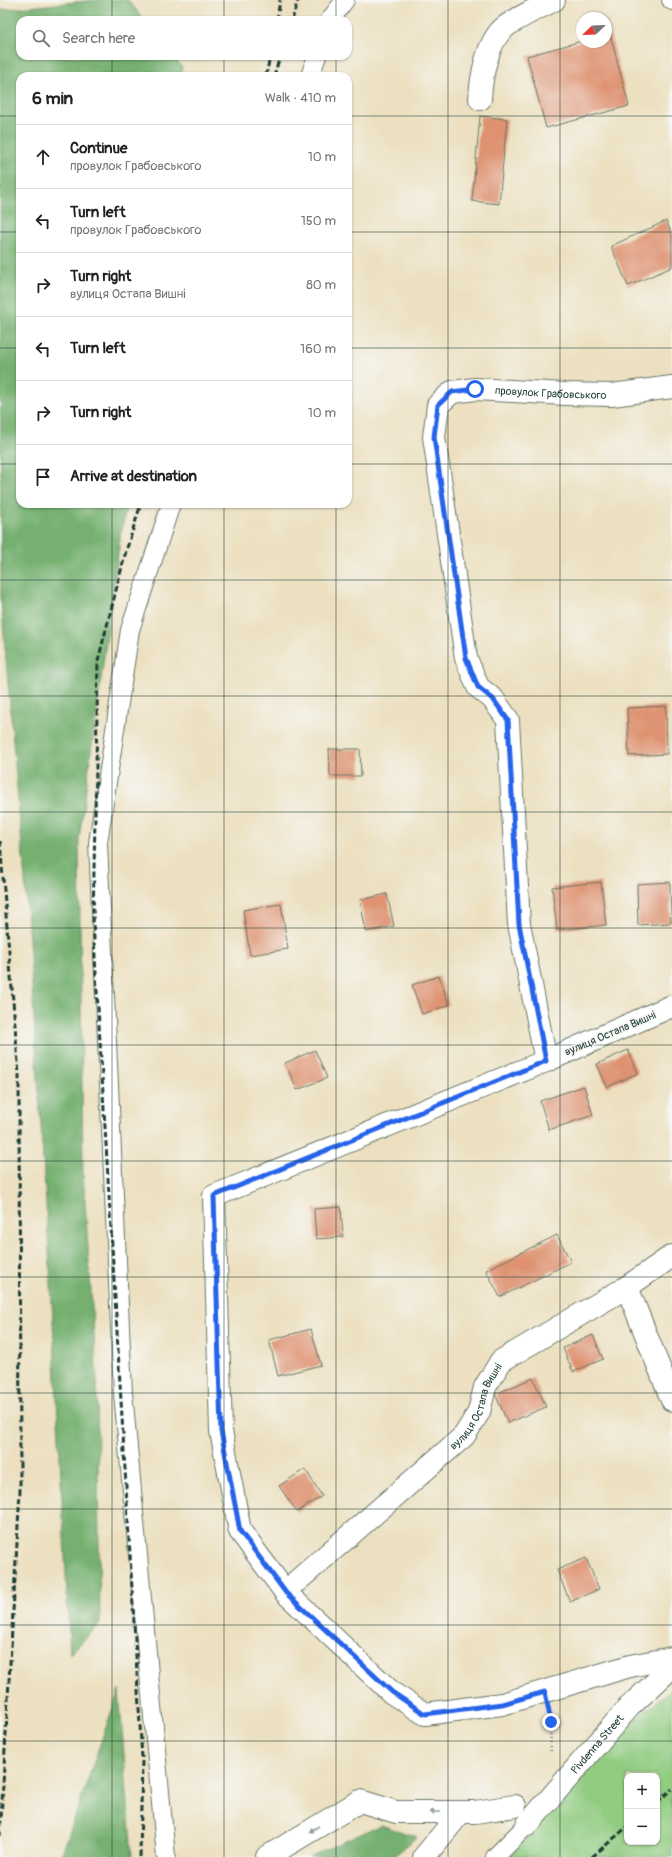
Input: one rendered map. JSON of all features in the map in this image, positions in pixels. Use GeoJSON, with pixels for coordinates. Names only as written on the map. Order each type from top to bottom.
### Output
{"type":"FeatureCollection","features":[{"type":"Feature","properties":{"kind":"street"},"geometry":{"type":"LineString","coordinates":[[480,99],[480,86],[492,42],[504,28],[554,0]]}},
{"type":"Feature","properties":{"kind":"street","name":"провулок Грабовського"},"geometry":{"type":"LineString","coordinates":[[546,1061],[519,924],[508,720],[493,699],[478,687],[466,658],[434,437],[438,405],[452,392],[475,389],[565,394],[612,394],[672,387]]}},
{"type":"Feature","properties":{"kind":"street","name":"вулиця Остапа Вишні"},"geometry":{"type":"LineString","coordinates":[[545,1692],[502,1704],[425,1714],[392,1692],[286,1593],[240,1531],[221,1431],[214,1196],[546,1061],[672,1006]]}},
{"type":"Feature","properties":{"kind":"street","name":"вулиця Остапа Вишні"},"geometry":{"type":"LineString","coordinates":[[297,1581],[464,1436],[479,1412],[485,1387],[501,1361],[628,1287],[672,1256]]}},
{"type":"Feature","properties":{"kind":"street"},"geometry":{"type":"LineString","coordinates":[[628,1287],[672,1400]]}},
{"type":"Feature","properties":{"kind":"street"},"geometry":{"type":"LineString","coordinates":[[545,1692],[630,1666],[672,1658]]}},
{"type":"Feature","properties":{"kind":"street","name":"Pivdenna Street"},"geometry":{"type":"LineString","coordinates":[[527,1826],[629,1707],[672,1667]]}},
{"type":"Feature","properties":{"kind":"street"},"geometry":{"type":"LineString","coordinates":[[267,1857],[360,1801],[396,1812],[475,1812],[515,1806]]}},
{"type":"Feature","properties":{"kind":"street"},"geometry":{"type":"LineString","coordinates":[[424,1857],[461,1812]]}},
{"type":"Feature","properties":{"kind":"lane"},"geometry":{"type":"LineString","coordinates":[[333,16],[345,0]]}},
{"type":"Feature","properties":{"kind":"lane"},"geometry":{"type":"LineString","coordinates":[[311,72],[316,60]]}},
{"type":"Feature","properties":{"kind":"lane"},"geometry":{"type":"LineString","coordinates":[[166,1857],[123,1393],[98,843],[130,630],[170,508]]}},
{"type":"Feature","properties":{"kind":"lane"},"geometry":{"type":"LineString","coordinates":[[495,1857],[527,1826]]}},
{"type":"Feature","properties":{"kind":"lane"},"geometry":{"type":"LineString","coordinates":[[159,1857],[164,1836]]}},
{"type":"Feature","properties":{"kind":"path"},"geometry":{"type":"LineString","coordinates":[[545,1692],[551,1722],[551,1760]]}},
{"type":"Feature","properties":{"kind":"green space"},"geometry":{"type":"Polygon","coordinates":[[[95,0],[128,0],[141,16],[16,16],[16,60],[176,60],[182,67],[182,72],[16,72],[16,508],[126,508],[121,532],[79,840],[83,1173],[97,1381],[100,1624],[70,1654],[51,1283],[26,893],[1,601],[0,10],[95,0]]]}},
{"type":"Feature","properties":{"kind":"green space"},"geometry":{"type":"Polygon","coordinates":[[[119,1690],[132,1857],[61,1857],[119,1690]]]}},
{"type":"Feature","properties":{"kind":"green space"},"geometry":{"type":"Polygon","coordinates":[[[672,1690],[672,1857],[509,1857],[534,1831],[614,1736],[672,1690]]]}},
{"type":"Feature","properties":{"kind":"green space"},"geometry":{"type":"Polygon","coordinates":[[[381,1825],[417,1837],[393,1857],[309,1857],[381,1825]]]}},
{"type":"Feature","properties":{"kind":"building"},"geometry":{"type":"Polygon","coordinates":[[[612,42],[629,106],[546,128],[527,56],[576,43],[576,48],[612,48],[612,42]]]}},
{"type":"Feature","properties":{"kind":"building"},"geometry":{"type":"Polygon","coordinates":[[[480,116],[507,119],[499,204],[472,201],[480,116]]]}},
{"type":"Feature","properties":{"kind":"building"},"geometry":{"type":"Polygon","coordinates":[[[666,221],[672,234],[672,267],[628,286],[611,246],[666,221]]]}},
{"type":"Feature","properties":{"kind":"building"},"geometry":{"type":"Polygon","coordinates":[[[666,706],[667,754],[629,756],[627,708],[666,706]]]}},
{"type":"Feature","properties":{"kind":"building"},"geometry":{"type":"Polygon","coordinates":[[[329,749],[360,749],[361,776],[330,776],[329,749]]]}},
{"type":"Feature","properties":{"kind":"building"},"geometry":{"type":"Polygon","coordinates":[[[601,882],[606,925],[557,930],[552,887],[601,882]]]}},
{"type":"Feature","properties":{"kind":"building"},"geometry":{"type":"Polygon","coordinates":[[[670,882],[671,923],[638,925],[637,884],[670,882]]]}},
{"type":"Feature","properties":{"kind":"building"},"geometry":{"type":"Polygon","coordinates":[[[387,894],[394,926],[366,932],[360,900],[387,894]]]}},
{"type":"Feature","properties":{"kind":"building"},"geometry":{"type":"Polygon","coordinates":[[[281,904],[288,949],[250,955],[243,910],[281,904]]]}},
{"type":"Feature","properties":{"kind":"building"},"geometry":{"type":"Polygon","coordinates":[[[439,976],[449,1005],[422,1014],[412,985],[439,976]]]}},
{"type":"Feature","properties":{"kind":"building"},"geometry":{"type":"Polygon","coordinates":[[[315,1050],[327,1078],[297,1090],[285,1063],[315,1050]]]}},
{"type":"Feature","properties":{"kind":"building"},"geometry":{"type":"Polygon","coordinates":[[[628,1050],[638,1073],[607,1087],[597,1064],[628,1050]]]}},
{"type":"Feature","properties":{"kind":"building"},"geometry":{"type":"Polygon","coordinates":[[[584,1086],[593,1115],[549,1130],[540,1101],[584,1086]]]}},
{"type":"Feature","properties":{"kind":"building"},"geometry":{"type":"Polygon","coordinates":[[[341,1207],[343,1237],[316,1239],[314,1209],[341,1207]]]}},
{"type":"Feature","properties":{"kind":"building"},"geometry":{"type":"Polygon","coordinates":[[[557,1235],[571,1262],[500,1297],[486,1270],[557,1235]]]}},
{"type":"Feature","properties":{"kind":"building"},"geometry":{"type":"Polygon","coordinates":[[[311,1329],[321,1365],[278,1376],[269,1340],[311,1329]]]}},
{"type":"Feature","properties":{"kind":"building"},"geometry":{"type":"Polygon","coordinates":[[[593,1335],[603,1359],[573,1372],[563,1348],[593,1335]]]}},
{"type":"Feature","properties":{"kind":"building"},"geometry":{"type":"Polygon","coordinates":[[[533,1378],[546,1407],[508,1423],[495,1394],[533,1378]]]}},
{"type":"Feature","properties":{"kind":"building"},"geometry":{"type":"Polygon","coordinates":[[[305,1469],[322,1496],[297,1512],[279,1486],[305,1469]]]}},
{"type":"Feature","properties":{"kind":"building"},"geometry":{"type":"Polygon","coordinates":[[[586,1558],[599,1589],[570,1602],[557,1570],[586,1558]]]}},
{"type":"Feature","properties":{"kind":"railway"},"geometry":{"type":"LineString","coordinates":[[278,16],[280,0]]}},
{"type":"Feature","properties":{"kind":"railway"},"geometry":{"type":"LineString","coordinates":[[293,16],[298,0]]}},
{"type":"Feature","properties":{"kind":"railway"},"geometry":{"type":"LineString","coordinates":[[267,72],[269,60]]}},
{"type":"Feature","properties":{"kind":"railway"},"geometry":{"type":"LineString","coordinates":[[275,72],[279,60]]}},
{"type":"Feature","properties":{"kind":"railway"},"geometry":{"type":"LineString","coordinates":[[140,508],[126,551],[98,661],[93,922],[142,1759],[140,1857]]}},
{"type":"Feature","properties":{"kind":"railway"},"geometry":{"type":"LineString","coordinates":[[0,841],[19,1075],[20,1491],[0,1836]]}},
{"type":"Feature","properties":{"kind":"railway"},"geometry":{"type":"LineString","coordinates":[[660,1799],[672,1789]]}},
{"type":"Feature","properties":{"kind":"railway"},"geometry":{"type":"LineString","coordinates":[[592,1857],[624,1830]]}},
{"type":"Feature","properties":{"kind":"route"},"geometry":{"type":"LineString","coordinates":[[475,389],[452,392],[438,405],[434,437],[466,658],[478,687],[493,699],[508,720],[519,924],[546,1061],[392,1122],[214,1196],[221,1431],[240,1531],[286,1593],[392,1692],[425,1714],[502,1704],[545,1692],[551,1722]]}}]}
